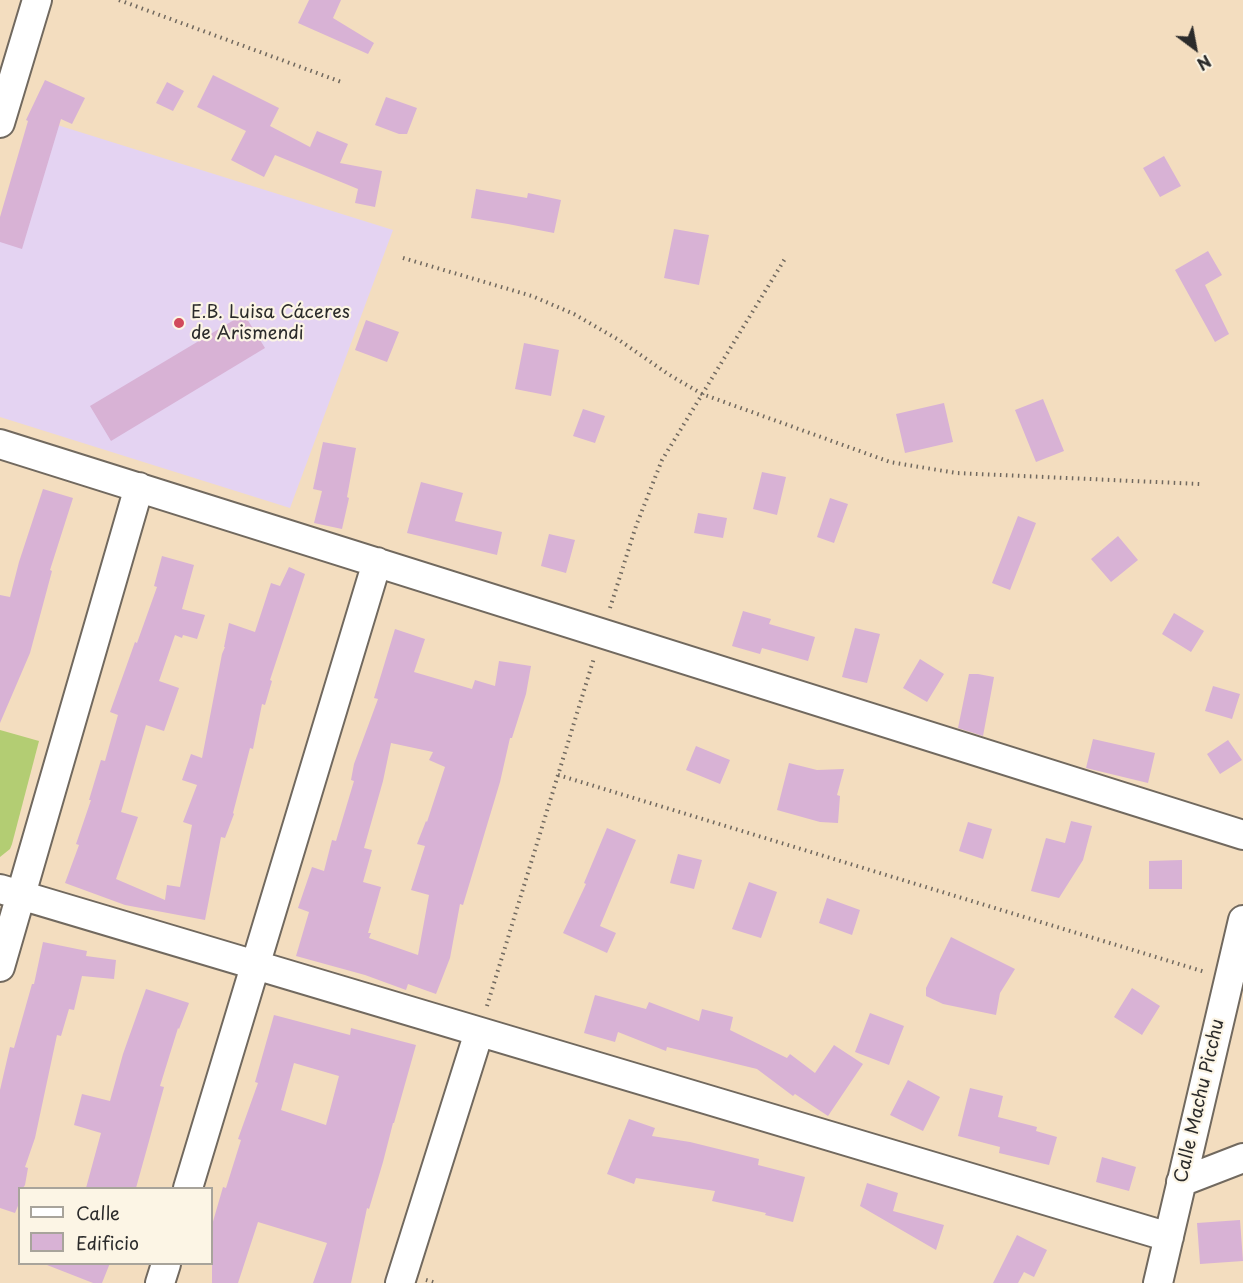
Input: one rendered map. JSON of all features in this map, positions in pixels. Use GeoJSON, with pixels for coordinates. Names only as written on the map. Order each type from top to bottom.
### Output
{"type":"FeatureCollection","features":[{"type":"Feature","properties":{"kind":"street"},"geometry":{"type":"LineString","coordinates":[[0,123],[37,0]]}},
{"type":"Feature","properties":{"kind":"street"},"geometry":{"type":"LineString","coordinates":[[0,444],[1243,835]]}},
{"type":"Feature","properties":{"kind":"street"},"geometry":{"type":"LineString","coordinates":[[0,967],[10,892],[139,487]]}},
{"type":"Feature","properties":{"kind":"street"},"geometry":{"type":"LineString","coordinates":[[188,1187],[377,562]]}},
{"type":"Feature","properties":{"kind":"street"},"geometry":{"type":"LineString","coordinates":[[10,892],[1169,1237]]}},
{"type":"Feature","properties":{"kind":"street","name":"Calle Machu Picchu"},"geometry":{"type":"LineString","coordinates":[[1158,1283],[1241,936]]}},
{"type":"Feature","properties":{"kind":"street"},"geometry":{"type":"LineString","coordinates":[[400,1283],[479,1032]]}},
{"type":"Feature","properties":{"kind":"street"},"geometry":{"type":"LineString","coordinates":[[1182,1182],[1243,1158]]}},
{"type":"Feature","properties":{"kind":"street"},"geometry":{"type":"LineString","coordinates":[[160,1283],[165,1265]]}},
{"type":"Feature","properties":{"kind":"path"},"geometry":{"type":"LineString","coordinates":[[119,0],[344,83]]}},
{"type":"Feature","properties":{"kind":"path"},"geometry":{"type":"LineString","coordinates":[[403,258],[532,296],[574,314],[619,340],[702,394],[890,462],[956,473],[1200,484]]}},
{"type":"Feature","properties":{"kind":"path"},"geometry":{"type":"LineString","coordinates":[[558,775],[1229,980]]}},
{"type":"Feature","properties":{"kind":"shaded area","name":"E.B. Luisa Cáceres de Arismendi"},"geometry":{"type":"Polygon","coordinates":[[[35,118],[393,230],[290,508],[0,417],[0,229],[35,118]]]}},
{"type":"Feature","properties":{"kind":"green space"},"geometry":{"type":"Polygon","coordinates":[[[0,730],[39,741],[12,844],[10,849],[0,857],[0,730]]]}},
{"type":"Feature","properties":{"kind":"building"},"geometry":{"type":"Polygon","coordinates":[[[309,0],[341,0],[333,18],[374,43],[368,54],[298,23],[309,0]]]}},
{"type":"Feature","properties":{"kind":"building"},"geometry":{"type":"Polygon","coordinates":[[[213,75],[279,108],[270,126],[310,147],[317,131],[348,144],[340,163],[382,171],[375,207],[355,203],[358,189],[275,155],[264,177],[231,160],[246,131],[197,107],[213,75]]]}},
{"type":"Feature","properties":{"kind":"building"},"geometry":{"type":"Polygon","coordinates":[[[45,80],[85,98],[72,124],[61,119],[22,249],[0,242],[0,217],[28,121],[26,120],[45,80]]]}},
{"type":"Feature","properties":{"kind":"building"},"geometry":{"type":"Polygon","coordinates":[[[167,82],[184,91],[173,111],[156,103],[167,82]]]}},
{"type":"Feature","properties":{"kind":"building"},"geometry":{"type":"Polygon","coordinates":[[[386,97],[417,108],[407,134],[399,134],[375,125],[386,97]]]}},
{"type":"Feature","properties":{"kind":"building"},"geometry":{"type":"Polygon","coordinates":[[[1164,156],[1181,186],[1160,197],[1143,168],[1164,156]]]}},
{"type":"Feature","properties":{"kind":"building"},"geometry":{"type":"Polygon","coordinates":[[[476,189],[527,198],[528,193],[561,200],[554,233],[471,218],[476,189]]]}},
{"type":"Feature","properties":{"kind":"building"},"geometry":{"type":"Polygon","coordinates":[[[674,229],[709,235],[699,285],[664,278],[674,229]]]}},
{"type":"Feature","properties":{"kind":"building"},"geometry":{"type":"Polygon","coordinates":[[[1208,251],[1222,275],[1205,285],[1229,334],[1215,342],[1175,270],[1208,251]]]}},
{"type":"Feature","properties":{"kind":"building"},"geometry":{"type":"Polygon","coordinates":[[[244,314],[265,348],[111,441],[90,406],[244,314]]]}},
{"type":"Feature","properties":{"kind":"building"},"geometry":{"type":"Polygon","coordinates":[[[366,320],[399,332],[387,362],[355,350],[366,320]]]}},
{"type":"Feature","properties":{"kind":"building"},"geometry":{"type":"Polygon","coordinates":[[[524,343],[559,350],[551,396],[515,389],[524,343]]]}},
{"type":"Feature","properties":{"kind":"building"},"geometry":{"type":"Polygon","coordinates":[[[1043,399],[1064,451],[1036,462],[1015,410],[1043,399]]]}},
{"type":"Feature","properties":{"kind":"building"},"geometry":{"type":"Polygon","coordinates":[[[944,403],[953,442],[905,453],[896,414],[944,403]]]}},
{"type":"Feature","properties":{"kind":"building"},"geometry":{"type":"Polygon","coordinates":[[[583,409],[605,416],[595,443],[573,436],[583,409]]]}},
{"type":"Feature","properties":{"kind":"building"},"geometry":{"type":"Polygon","coordinates":[[[323,442],[356,448],[342,529],[314,523],[322,491],[313,489],[323,442]]]}},
{"type":"Feature","properties":{"kind":"building"},"geometry":{"type":"Polygon","coordinates":[[[762,472],[786,477],[777,515],[753,509],[762,472]]]}},
{"type":"Feature","properties":{"kind":"building"},"geometry":{"type":"Polygon","coordinates":[[[421,482],[463,493],[455,521],[502,532],[497,555],[407,533],[421,482]]]}},
{"type":"Feature","properties":{"kind":"building"},"geometry":{"type":"Polygon","coordinates":[[[43,489],[73,498],[50,570],[52,571],[30,653],[0,723],[0,595],[10,597],[43,489]]]}},
{"type":"Feature","properties":{"kind":"building"},"geometry":{"type":"Polygon","coordinates":[[[830,498],[848,504],[834,543],[817,537],[830,498]]]}},
{"type":"Feature","properties":{"kind":"building"},"geometry":{"type":"Polygon","coordinates":[[[698,513],[727,518],[723,538],[694,533],[698,513]]]}},
{"type":"Feature","properties":{"kind":"building"},"geometry":{"type":"Polygon","coordinates":[[[1018,516],[1036,523],[1010,590],[992,583],[1018,516]]]}},
{"type":"Feature","properties":{"kind":"building"},"geometry":{"type":"Polygon","coordinates":[[[549,534],[575,540],[566,573],[541,566],[549,534]]]}},
{"type":"Feature","properties":{"kind":"building"},"geometry":{"type":"Polygon","coordinates":[[[1118,536],[1138,560],[1111,582],[1091,559],[1118,536]]]}},
{"type":"Feature","properties":{"kind":"building"},"geometry":{"type":"Polygon","coordinates":[[[162,556],[194,565],[182,609],[205,615],[197,639],[175,635],[159,681],[179,688],[164,731],[146,725],[121,812],[138,817],[116,879],[165,900],[167,885],[180,887],[192,825],[183,822],[197,785],[182,780],[191,754],[202,758],[229,623],[255,632],[271,583],[280,586],[289,567],[305,574],[270,680],[272,681],[265,705],[262,704],[253,749],[250,748],[234,814],[225,838],[221,837],[205,920],[125,905],[65,883],[79,845],[76,844],[91,800],[89,800],[101,760],[105,761],[118,715],[110,712],[157,587],[154,586],[162,556]]]}},
{"type":"Feature","properties":{"kind":"building"},"geometry":{"type":"Polygon","coordinates":[[[743,611],[771,619],[769,624],[815,637],[808,661],[762,648],[760,654],[732,646],[743,611]]]}},
{"type":"Feature","properties":{"kind":"building"},"geometry":{"type":"Polygon","coordinates":[[[1174,613],[1204,631],[1191,652],[1162,634],[1174,613]]]}},
{"type":"Feature","properties":{"kind":"building"},"geometry":{"type":"Polygon","coordinates":[[[855,628],[880,634],[867,683],[842,677],[855,628]]]}},
{"type":"Feature","properties":{"kind":"building"},"geometry":{"type":"Polygon","coordinates":[[[395,629],[425,639],[414,672],[472,689],[475,680],[495,686],[499,661],[531,666],[526,694],[512,738],[510,738],[500,782],[463,905],[460,904],[450,958],[436,994],[408,984],[406,990],[365,975],[296,956],[309,912],[298,908],[312,867],[324,871],[332,840],[336,841],[354,781],[351,780],[354,764],[378,699],[374,698],[395,629]],[[391,743],[364,848],[372,850],[363,882],[381,887],[368,933],[371,933],[369,938],[418,955],[429,895],[411,890],[425,846],[417,844],[427,822],[445,767],[429,760],[433,752],[391,743]]]}},
{"type":"Feature","properties":{"kind":"building"},"geometry":{"type":"Polygon","coordinates":[[[920,659],[944,674],[927,702],[903,688],[920,659]]]}},
{"type":"Feature","properties":{"kind":"building"},"geometry":{"type":"Polygon","coordinates":[[[969,674],[994,677],[983,736],[958,728],[969,674]]]}},
{"type":"Feature","properties":{"kind":"building"},"geometry":{"type":"Polygon","coordinates":[[[1213,686],[1240,694],[1232,719],[1205,711],[1213,686]]]}},
{"type":"Feature","properties":{"kind":"building"},"geometry":{"type":"Polygon","coordinates":[[[1093,739],[1155,753],[1148,783],[1086,768],[1093,739]]]}},
{"type":"Feature","properties":{"kind":"building"},"geometry":{"type":"Polygon","coordinates":[[[1228,740],[1242,760],[1220,774],[1207,754],[1228,740]]]}},
{"type":"Feature","properties":{"kind":"building"},"geometry":{"type":"Polygon","coordinates":[[[696,746],[730,760],[720,784],[686,770],[696,746]]]}},
{"type":"Feature","properties":{"kind":"building"},"geometry":{"type":"Polygon","coordinates":[[[789,763],[817,770],[844,769],[837,795],[840,796],[838,823],[820,822],[777,810],[789,763]]]}},
{"type":"Feature","properties":{"kind":"building"},"geometry":{"type":"Polygon","coordinates":[[[1071,821],[1092,826],[1083,860],[1059,898],[1031,891],[1046,838],[1065,843],[1071,821]]]}},
{"type":"Feature","properties":{"kind":"building"},"geometry":{"type":"Polygon","coordinates":[[[968,822],[992,829],[983,859],[959,851],[968,822]]]}},
{"type":"Feature","properties":{"kind":"building"},"geometry":{"type":"Polygon","coordinates":[[[607,828],[636,840],[600,926],[616,933],[607,953],[563,933],[586,884],[584,883],[607,828]]]}},
{"type":"Feature","properties":{"kind":"building"},"geometry":{"type":"Polygon","coordinates":[[[678,854],[702,860],[694,889],[670,883],[678,854]]]}},
{"type":"Feature","properties":{"kind":"building"},"geometry":{"type":"Polygon","coordinates":[[[1182,860],[1182,889],[1149,889],[1149,861],[1182,860]]]}},
{"type":"Feature","properties":{"kind":"building"},"geometry":{"type":"Polygon","coordinates":[[[749,882],[777,892],[761,938],[732,929],[749,882]]]}},
{"type":"Feature","properties":{"kind":"building"},"geometry":{"type":"Polygon","coordinates":[[[827,898],[860,910],[852,935],[819,923],[827,898]]]}},
{"type":"Feature","properties":{"kind":"building"},"geometry":{"type":"Polygon","coordinates":[[[951,937],[1015,969],[1000,993],[996,1015],[943,1004],[926,996],[926,988],[951,937]]]}},
{"type":"Feature","properties":{"kind":"building"},"geometry":{"type":"Polygon","coordinates":[[[43,942],[87,951],[86,956],[116,960],[114,979],[82,976],[74,1010],[69,1009],[61,1036],[57,1035],[35,1138],[25,1167],[28,1168],[25,1185],[18,1187],[18,1206],[15,1213],[0,1208],[0,1090],[10,1047],[14,1048],[32,984],[34,984],[43,942]]]}},
{"type":"Feature","properties":{"kind":"building"},"geometry":{"type":"Polygon","coordinates":[[[1132,988],[1160,1006],[1142,1035],[1114,1017],[1132,988]]]}},
{"type":"Feature","properties":{"kind":"building"},"geometry":{"type":"Polygon","coordinates":[[[146,989],[189,1003],[178,1028],[160,1086],[164,1087],[136,1187],[86,1187],[101,1133],[74,1125],[82,1094],[110,1101],[123,1054],[146,989]]]}},
{"type":"Feature","properties":{"kind":"building"},"geometry":{"type":"Polygon","coordinates":[[[595,995],[646,1009],[649,1002],[699,1021],[702,1009],[733,1017],[730,1030],[787,1058],[790,1054],[815,1073],[834,1045],[863,1064],[828,1116],[795,1094],[793,1096],[757,1069],[667,1047],[666,1051],[618,1032],[615,1042],[584,1033],[595,995]]]}},
{"type":"Feature","properties":{"kind":"building"},"geometry":{"type":"Polygon","coordinates":[[[870,1013],[904,1026],[889,1065],[855,1052],[870,1013]]]}},
{"type":"Feature","properties":{"kind":"building"},"geometry":{"type":"Polygon","coordinates":[[[274,1015],[350,1035],[351,1028],[416,1045],[369,1209],[367,1208],[351,1283],[313,1283],[327,1243],[258,1222],[238,1283],[212,1283],[213,1222],[223,1187],[226,1188],[241,1140],[238,1139],[258,1083],[255,1082],[274,1015]],[[294,1063],[281,1110],[326,1125],[339,1076],[294,1063]]]}},
{"type":"Feature","properties":{"kind":"building"},"geometry":{"type":"Polygon","coordinates":[[[908,1080],[940,1097],[923,1131],[890,1115],[908,1080]]]}},
{"type":"Feature","properties":{"kind":"building"},"geometry":{"type":"Polygon","coordinates":[[[970,1088],[1003,1096],[998,1117],[1037,1127],[1036,1131],[1057,1137],[1049,1165],[999,1153],[1000,1147],[958,1136],[970,1088]]]}},
{"type":"Feature","properties":{"kind":"building"},"geometry":{"type":"Polygon","coordinates":[[[629,1119],[655,1128],[652,1136],[690,1142],[759,1159],[758,1165],[805,1177],[793,1222],[765,1215],[766,1213],[712,1201],[715,1191],[636,1178],[634,1184],[607,1174],[629,1119]]]}},
{"type":"Feature","properties":{"kind":"building"},"geometry":{"type":"Polygon","coordinates":[[[1102,1157],[1136,1167],[1129,1191],[1096,1182],[1102,1157]]]}},
{"type":"Feature","properties":{"kind":"building"},"geometry":{"type":"Polygon","coordinates":[[[867,1183],[898,1193],[893,1211],[944,1225],[936,1250],[860,1206],[867,1183]]]}},
{"type":"Feature","properties":{"kind":"building"},"geometry":{"type":"Polygon","coordinates":[[[1240,1220],[1243,1261],[1200,1264],[1197,1223],[1240,1220]]]}},
{"type":"Feature","properties":{"kind":"building"},"geometry":{"type":"Polygon","coordinates":[[[1017,1235],[1047,1250],[1034,1277],[1024,1272],[1018,1283],[993,1283],[1017,1235]]]}},
{"type":"Feature","properties":{"kind":"building"},"geometry":{"type":"Polygon","coordinates":[[[47,1265],[109,1265],[102,1283],[93,1283],[47,1265]]]}},
{"type":"Feature","properties":{"kind":"place","name":"E.B. Luisa Cáceres de Arismendi"},"geometry":{"type":"Point","coordinates":[179,323]}}]}
